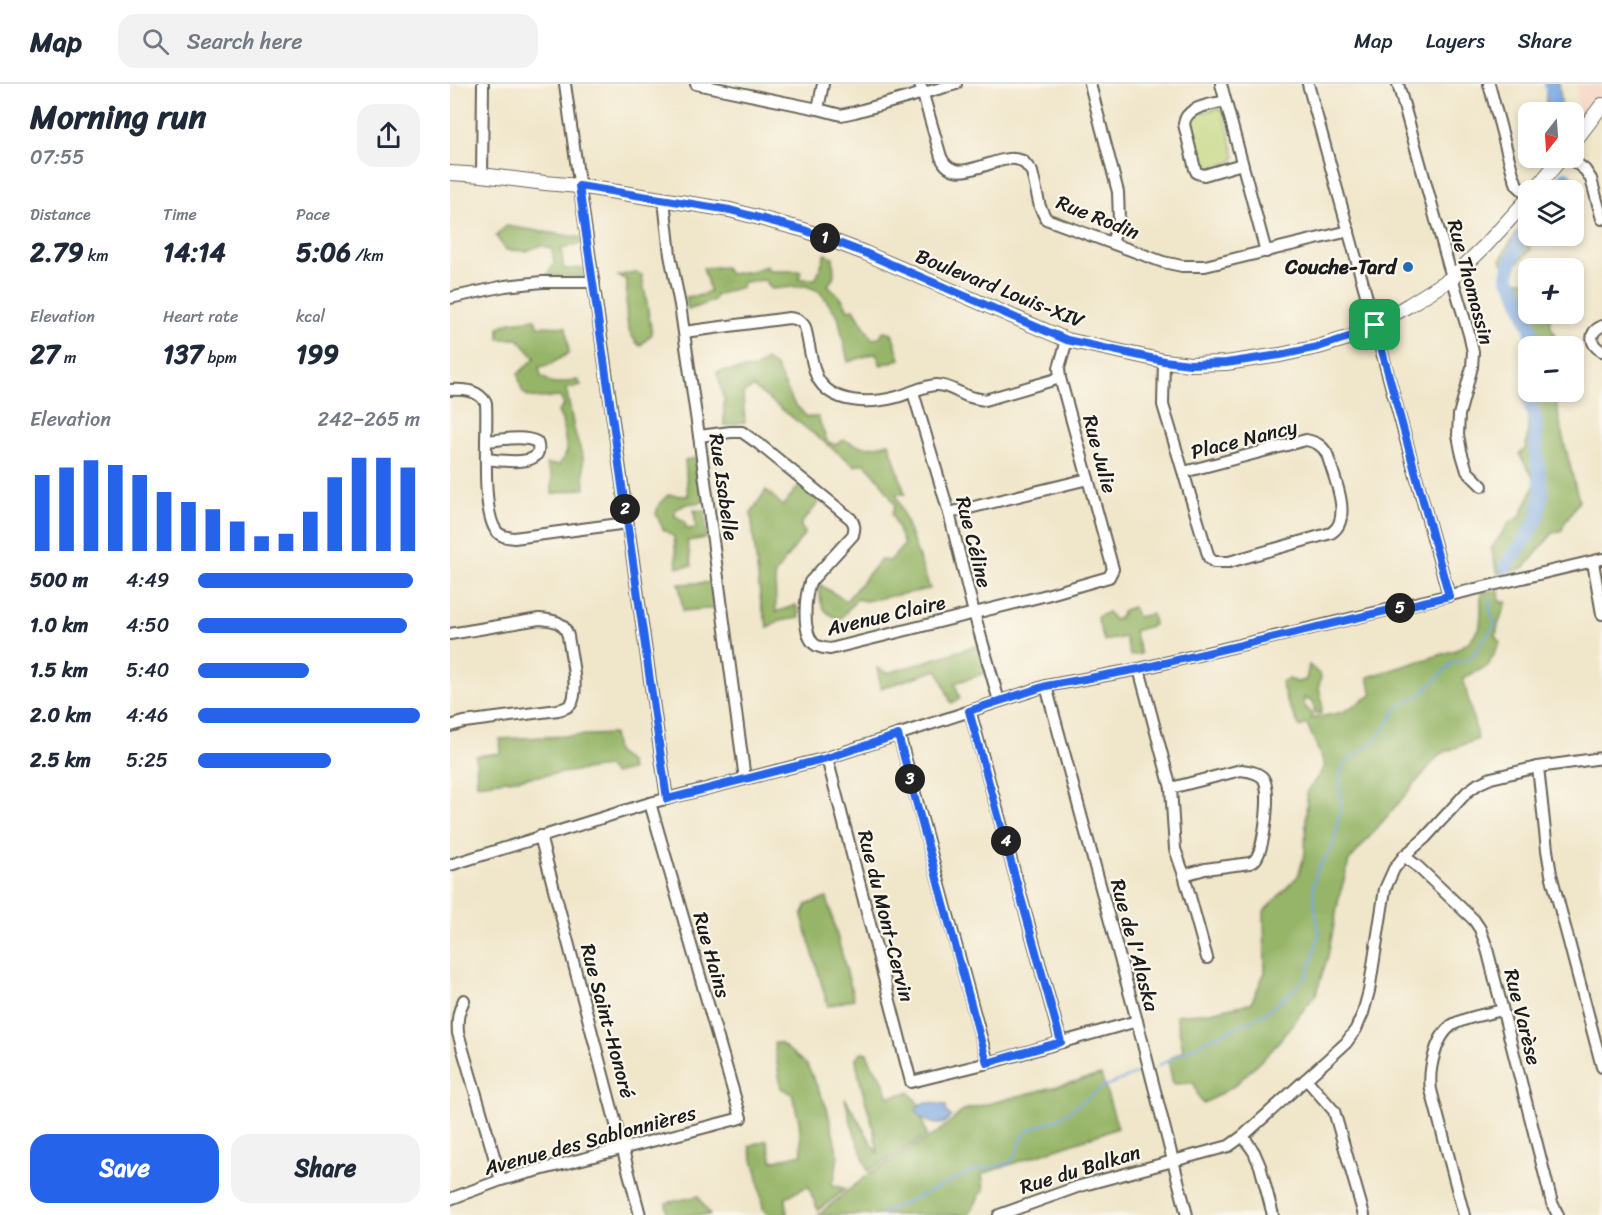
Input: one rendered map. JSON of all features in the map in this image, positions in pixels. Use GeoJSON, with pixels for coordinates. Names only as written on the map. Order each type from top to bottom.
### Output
{"type":"FeatureCollection","features":[{"type":"Feature","properties":{"kind":"main road"},"geometry":{"type":"LineString","coordinates":[[1584,129],[1602,105]]}},
{"type":"Feature","properties":{"kind":"main road"},"geometry":{"type":"LineString","coordinates":[[1543,180],[1553,168]]}},
{"type":"Feature","properties":{"kind":"main road","name":"Boulevard Louis-XIV"},"geometry":{"type":"LineString","coordinates":[[450,173],[579,186],[730,210],[804,230],[865,253],[1067,340],[1164,361],[1190,364],[1226,363],[1280,355],[1318,347],[1358,334],[1452,278],[1485,246],[1518,208]]}},
{"type":"Feature","properties":{"kind":"street"},"geometry":{"type":"LineString","coordinates":[[482,175],[483,84]]}},
{"type":"Feature","properties":{"kind":"street"},"geometry":{"type":"LineString","coordinates":[[565,84],[667,799]]}},
{"type":"Feature","properties":{"kind":"street"},"geometry":{"type":"LineString","coordinates":[[696,84],[723,87],[841,115],[922,89],[956,84]]}},
{"type":"Feature","properties":{"kind":"street"},"geometry":{"type":"LineString","coordinates":[[818,109],[823,84]]}},
{"type":"Feature","properties":{"kind":"street"},"geometry":{"type":"LineString","coordinates":[[1090,84],[1118,192],[1119,220],[1112,243]]}},
{"type":"Feature","properties":{"kind":"street"},"geometry":{"type":"LineString","coordinates":[[1221,84],[1266,252]]}},
{"type":"Feature","properties":{"kind":"street"},"geometry":{"type":"LineString","coordinates":[[1308,84],[1449,596]]}},
{"type":"Feature","properties":{"kind":"street","name":"Rue Thomassin"},"geometry":{"type":"LineString","coordinates":[[1398,84],[1473,352],[1472,367],[1459,415],[1458,435],[1467,471],[1482,486]]}},
{"type":"Feature","properties":{"kind":"street"},"geometry":{"type":"LineString","coordinates":[[1489,84],[1518,186]]}},
{"type":"Feature","properties":{"kind":"street","name":"Rue Rodin"},"geometry":{"type":"LineString","coordinates":[[922,89],[941,157],[949,168],[965,171],[1008,159],[1023,161],[1032,172],[1042,212],[1046,219],[1163,262],[1182,266],[1206,266],[1349,231]]}},
{"type":"Feature","properties":{"kind":"street"},"geometry":{"type":"LineString","coordinates":[[1225,101],[1189,111],[1185,118],[1184,124],[1195,169],[1197,173],[1204,175],[1242,164]]}},
{"type":"Feature","properties":{"kind":"street"},"geometry":{"type":"LineString","coordinates":[[1582,168],[1591,179],[1602,219]]}},
{"type":"Feature","properties":{"kind":"street","name":"Rue Isabelle"},"geometry":{"type":"LineString","coordinates":[[664,200],[670,255],[680,305],[699,436],[745,779]]}},
{"type":"Feature","properties":{"kind":"street"},"geometry":{"type":"LineString","coordinates":[[450,298],[505,286],[542,282],[594,282]]}},
{"type":"Feature","properties":{"kind":"street"},"geometry":{"type":"LineString","coordinates":[[684,332],[789,318],[797,319],[805,327],[817,376],[824,386],[832,392],[858,401],[886,400],[936,385],[985,400],[1060,378]]}},
{"type":"Feature","properties":{"kind":"street"},"geometry":{"type":"LineString","coordinates":[[1602,326],[1592,334],[1592,341],[1602,351]]}},
{"type":"Feature","properties":{"kind":"street","name":"Rue Julie"},"geometry":{"type":"LineString","coordinates":[[1067,340],[1059,368],[1060,378],[1113,569],[1109,577]]}},
{"type":"Feature","properties":{"kind":"street","name":"Place Nancy"},"geometry":{"type":"LineString","coordinates":[[1164,361],[1163,405],[1209,558],[1214,562],[1229,562],[1331,533],[1337,530],[1342,517],[1343,507],[1327,454],[1324,448],[1313,441],[1306,440],[1184,472]]}},
{"type":"Feature","properties":{"kind":"street"},"geometry":{"type":"LineString","coordinates":[[450,390],[463,389],[474,392],[482,396],[486,403],[485,473],[490,518],[497,532],[503,537],[514,538],[627,523]]}},
{"type":"Feature","properties":{"kind":"street","name":"Rue Céline"},"geometry":{"type":"LineString","coordinates":[[913,392],[949,513],[999,701]]}},
{"type":"Feature","properties":{"kind":"street","name":"Avenue Claire"},"geometry":{"type":"LineString","coordinates":[[699,436],[742,432],[854,524],[853,535],[810,582],[808,589],[805,605],[809,637],[820,648],[830,649],[1109,577]]}},
{"type":"Feature","properties":{"kind":"street"},"geometry":{"type":"LineString","coordinates":[[486,441],[531,439],[537,442],[539,449],[537,455],[532,459],[512,462],[486,459]]}},
{"type":"Feature","properties":{"kind":"street"},"geometry":{"type":"LineString","coordinates":[[949,513],[1088,479]]}},
{"type":"Feature","properties":{"kind":"street"},"geometry":{"type":"LineString","coordinates":[[450,865],[650,803],[827,758],[1046,686],[1139,669],[1597,561],[1602,614]]}},
{"type":"Feature","properties":{"kind":"street"},"geometry":{"type":"LineString","coordinates":[[450,634],[539,619],[561,623],[566,628],[568,636],[575,689],[572,702],[567,707],[558,710],[464,722],[450,726]]}},
{"type":"Feature","properties":{"kind":"street"},"geometry":{"type":"LineString","coordinates":[[1139,669],[1171,788],[1175,849],[1185,876],[1207,958]]}},
{"type":"Feature","properties":{"kind":"street","name":"Rue de l'Alaska"},"geometry":{"type":"LineString","coordinates":[[1046,686],[1187,1215]]}},
{"type":"Feature","properties":{"kind":"street"},"geometry":{"type":"LineString","coordinates":[[969,711],[1061,1042]]}},
{"type":"Feature","properties":{"kind":"street"},"geometry":{"type":"LineString","coordinates":[[898,735],[987,1063],[1137,1021]]}},
{"type":"Feature","properties":{"kind":"street","name":"Rue du Mont-Cervin"},"geometry":{"type":"LineString","coordinates":[[827,758],[911,1082],[987,1063]]}},
{"type":"Feature","properties":{"kind":"street","name":"Rue du Balkan"},"geometry":{"type":"LineString","coordinates":[[999,1215],[1080,1186],[1229,1146],[1243,1136],[1346,1043],[1356,1029],[1369,991],[1385,889],[1394,869],[1404,856],[1425,838],[1467,792],[1491,777],[1538,767],[1602,758]]}},
{"type":"Feature","properties":{"kind":"street"},"geometry":{"type":"LineString","coordinates":[[1538,767],[1551,874],[1602,1067]]}},
{"type":"Feature","properties":{"kind":"street"},"geometry":{"type":"LineString","coordinates":[[1171,788],[1241,770],[1257,774],[1263,778],[1267,787],[1265,828],[1256,860],[1250,863],[1204,869],[1185,876]]}},
{"type":"Feature","properties":{"kind":"street","name":"Rue Hains"},"geometry":{"type":"LineString","coordinates":[[650,803],[741,1118]]}},
{"type":"Feature","properties":{"kind":"street","name":"Rue Saint-Honoré"},"geometry":{"type":"LineString","coordinates":[[540,836],[640,1215]]}},
{"type":"Feature","properties":{"kind":"street","name":"Rue Varèse"},"geometry":{"type":"LineString","coordinates":[[1404,856],[1474,920],[1480,929],[1552,1203],[1558,1215]]}},
{"type":"Feature","properties":{"kind":"street"},"geometry":{"type":"LineString","coordinates":[[464,1000],[458,1012],[458,1033],[501,1180]]}},
{"type":"Feature","properties":{"kind":"street"},"geometry":{"type":"LineString","coordinates":[[1464,1215],[1431,1090],[1430,1069],[1439,1043],[1449,1028],[1457,1022],[1502,1010]]}},
{"type":"Feature","properties":{"kind":"street"},"geometry":{"type":"LineString","coordinates":[[1306,1079],[1334,1111],[1364,1215]]}},
{"type":"Feature","properties":{"kind":"street","name":"Avenue des Sablonnières"},"geometry":{"type":"LineString","coordinates":[[450,1199],[501,1180],[741,1118]]}},
{"type":"Feature","properties":{"kind":"street"},"geometry":{"type":"LineString","coordinates":[[1243,1136],[1260,1166],[1273,1215]]}},
{"type":"Feature","properties":{"kind":"shaded area"},"geometry":{"type":"Polygon","coordinates":[[[1577,84],[1602,84],[1602,105],[1587,124],[1584,117],[1584,102],[1578,102],[1577,84]]]}},
{"type":"Feature","properties":{"kind":"green space"},"geometry":{"type":"Polygon","coordinates":[[[1546,84],[1559,84],[1561,102],[1546,102],[1546,84]]]}},
{"type":"Feature","properties":{"kind":"green space"},"geometry":{"type":"Polygon","coordinates":[[[1217,108],[1223,111],[1235,157],[1231,162],[1206,169],[1201,166],[1188,121],[1192,116],[1217,108]]]}},
{"type":"Feature","properties":{"kind":"green space"},"geometry":{"type":"Polygon","coordinates":[[[506,226],[583,238],[584,243],[561,249],[564,269],[588,268],[588,277],[547,275],[554,264],[552,249],[541,245],[527,251],[506,250],[496,236],[506,226]]]}},
{"type":"Feature","properties":{"kind":"green space"},"geometry":{"type":"Polygon","coordinates":[[[1518,231],[1518,246],[1530,246],[1531,250],[1522,258],[1518,258],[1518,262],[1507,272],[1501,260],[1518,231]]]}},
{"type":"Feature","properties":{"kind":"green space"},"geometry":{"type":"Polygon","coordinates":[[[825,254],[833,257],[834,277],[828,285],[843,300],[848,310],[854,309],[872,339],[879,338],[883,331],[892,333],[900,359],[881,365],[876,353],[848,362],[838,316],[819,291],[806,286],[771,289],[765,280],[743,282],[742,287],[716,295],[713,301],[688,310],[686,297],[702,295],[710,291],[703,268],[724,267],[729,274],[748,272],[767,266],[769,271],[801,271],[799,279],[816,279],[825,254]]]}},
{"type":"Feature","properties":{"kind":"green space"},"geometry":{"type":"Polygon","coordinates":[[[634,272],[642,275],[652,334],[640,346],[630,332],[626,315],[627,280],[618,276],[634,272]]]}},
{"type":"Feature","properties":{"kind":"green space"},"geometry":{"type":"Polygon","coordinates":[[[1518,281],[1518,299],[1515,288],[1518,281]]]}},
{"type":"Feature","properties":{"kind":"green space"},"geometry":{"type":"Polygon","coordinates":[[[535,319],[538,326],[566,327],[569,353],[549,365],[539,367],[541,376],[553,384],[578,380],[581,385],[566,388],[574,429],[583,458],[585,488],[552,494],[552,477],[546,464],[559,465],[567,452],[562,420],[558,412],[564,405],[560,397],[535,398],[523,392],[518,374],[535,358],[518,339],[499,339],[499,327],[510,322],[535,319]]]}},
{"type":"Feature","properties":{"kind":"green space"},"geometry":{"type":"Polygon","coordinates":[[[1525,324],[1551,324],[1555,335],[1527,336],[1525,324]]]}},
{"type":"Feature","properties":{"kind":"green space"},"geometry":{"type":"Polygon","coordinates":[[[766,360],[776,367],[793,402],[807,417],[818,417],[827,441],[835,445],[844,440],[866,447],[889,443],[905,494],[896,494],[930,589],[865,601],[857,599],[840,619],[828,614],[822,606],[819,584],[846,601],[880,560],[890,561],[904,545],[892,514],[895,505],[881,483],[864,463],[855,466],[753,387],[743,394],[745,422],[724,426],[724,400],[717,372],[755,368],[766,360]]]}},
{"type":"Feature","properties":{"kind":"green space"},"geometry":{"type":"Polygon","coordinates":[[[1527,402],[1556,402],[1579,501],[1562,530],[1553,533],[1524,568],[1498,574],[1491,549],[1509,523],[1519,518],[1536,482],[1519,454],[1526,448],[1527,402]]]}},
{"type":"Feature","properties":{"kind":"green space"},"geometry":{"type":"Polygon","coordinates":[[[697,458],[704,502],[686,504],[675,510],[675,516],[684,521],[687,529],[696,528],[694,510],[705,511],[707,538],[687,541],[692,566],[677,567],[674,537],[663,529],[656,514],[659,504],[668,495],[688,496],[685,460],[697,458]]]}},
{"type":"Feature","properties":{"kind":"green space"},"geometry":{"type":"Polygon","coordinates":[[[800,484],[820,501],[800,525],[805,533],[775,574],[776,612],[796,605],[800,618],[779,621],[768,628],[761,604],[751,513],[766,490],[783,506],[800,484]]]}},
{"type":"Feature","properties":{"kind":"green space"},"geometry":{"type":"Polygon","coordinates":[[[715,582],[717,608],[683,611],[679,584],[715,582]]]}},
{"type":"Feature","properties":{"kind":"green space"},"geometry":{"type":"Polygon","coordinates":[[[1499,590],[1500,602],[1507,602],[1496,635],[1500,643],[1488,666],[1463,678],[1478,739],[1440,754],[1349,861],[1328,956],[1316,994],[1272,1050],[1234,1086],[1203,1104],[1194,1083],[1173,1084],[1168,1060],[1183,1050],[1176,1015],[1210,1012],[1251,1003],[1265,972],[1264,911],[1298,876],[1305,853],[1307,792],[1325,766],[1307,724],[1300,727],[1287,702],[1281,682],[1288,679],[1297,682],[1306,680],[1309,665],[1321,677],[1319,687],[1322,703],[1321,714],[1315,713],[1313,702],[1304,698],[1304,705],[1312,714],[1311,719],[1343,712],[1372,695],[1368,677],[1456,650],[1470,641],[1480,626],[1481,593],[1499,590]]]}},
{"type":"Feature","properties":{"kind":"green space"},"geometry":{"type":"Polygon","coordinates":[[[1133,607],[1137,617],[1152,614],[1154,625],[1134,631],[1141,654],[1130,656],[1125,637],[1104,641],[1097,617],[1108,612],[1114,620],[1119,618],[1124,610],[1133,607]]]}},
{"type":"Feature","properties":{"kind":"green space"},"geometry":{"type":"Polygon","coordinates":[[[979,645],[986,673],[955,683],[960,699],[951,703],[938,670],[881,688],[877,668],[888,673],[979,645]]]}},
{"type":"Feature","properties":{"kind":"green space"},"geometry":{"type":"Polygon","coordinates":[[[613,734],[616,752],[629,762],[631,770],[614,774],[607,767],[477,784],[476,756],[501,753],[500,739],[613,734]]]}},
{"type":"Feature","properties":{"kind":"green space"},"geometry":{"type":"Polygon","coordinates":[[[827,898],[854,999],[828,1006],[802,916],[807,904],[827,898]]]}},
{"type":"Feature","properties":{"kind":"green space"},"geometry":{"type":"Polygon","coordinates":[[[774,1043],[780,1043],[807,1065],[827,1108],[838,1155],[835,1177],[831,1184],[846,1189],[818,1210],[808,1186],[786,1197],[787,1215],[768,1215],[763,1209],[757,1173],[749,1146],[767,1140],[772,1161],[802,1154],[799,1121],[792,1094],[781,1088],[774,1043]]]}},
{"type":"Feature","properties":{"kind":"green space"},"geometry":{"type":"Polygon","coordinates":[[[862,1052],[867,1053],[889,1097],[909,1092],[917,1102],[927,1136],[868,1171],[845,1098],[878,1154],[856,1058],[862,1052]]]}},
{"type":"Feature","properties":{"kind":"green space"},"geometry":{"type":"Polygon","coordinates":[[[1101,1075],[1118,1128],[982,1174],[984,1190],[967,1215],[818,1215],[870,1173],[937,1133],[964,1110],[1101,1075]]]}},
{"type":"Feature","properties":{"kind":"green space"},"geometry":{"type":"Polygon","coordinates":[[[698,1196],[710,1215],[661,1215],[667,1214],[666,1203],[698,1196]]]}},
{"type":"Feature","properties":{"kind":"water"},"geometry":{"type":"Polygon","coordinates":[[[920,1104],[946,1105],[946,1111],[951,1117],[937,1124],[922,1118],[916,1110],[920,1104]]]}},
{"type":"Feature","properties":{"kind":"waterway"},"geometry":{"type":"LineString","coordinates":[[1551,84],[1554,102]]}},
{"type":"Feature","properties":{"kind":"waterway"},"geometry":{"type":"LineString","coordinates":[[1518,246],[1511,261],[1508,277],[1515,288],[1534,336]]}},
{"type":"Feature","properties":{"kind":"waterway"},"geometry":{"type":"LineString","coordinates":[[1506,566],[1538,517],[1542,493],[1536,452],[1536,426],[1530,402]]}},
{"type":"Feature","properties":{"kind":"waterway"},"geometry":{"type":"LineString","coordinates":[[1158,1066],[1266,1013],[1301,983],[1308,974],[1319,935],[1313,891],[1316,872],[1335,838],[1341,804],[1339,776],[1346,762],[1367,747],[1385,729],[1396,709],[1425,691],[1452,663],[1471,657],[1495,624],[1489,608],[1491,598]]}},
{"type":"Feature","properties":{"kind":"waterway"},"geometry":{"type":"LineString","coordinates":[[882,1215],[973,1171],[1010,1163],[1018,1151],[1023,1136],[1032,1129],[1058,1119],[1102,1088],[1140,1072]]}},
{"type":"Feature","properties":{"kind":"place","name":"Couche-Tard"},"geometry":{"type":"Point","coordinates":[1408,267]}},
{"type":"Feature","properties":{"kind":"route"},"geometry":{"type":"LineString","coordinates":[[579,186],[730,210],[804,230],[865,253],[1067,340],[1164,361],[1190,364],[1226,363],[1280,355],[1318,347],[1358,334],[1375,325],[1449,596],[1139,669],[1046,686],[969,711],[1061,1042],[987,1063],[898,735],[827,758],[667,799],[579,186]]}}]}
